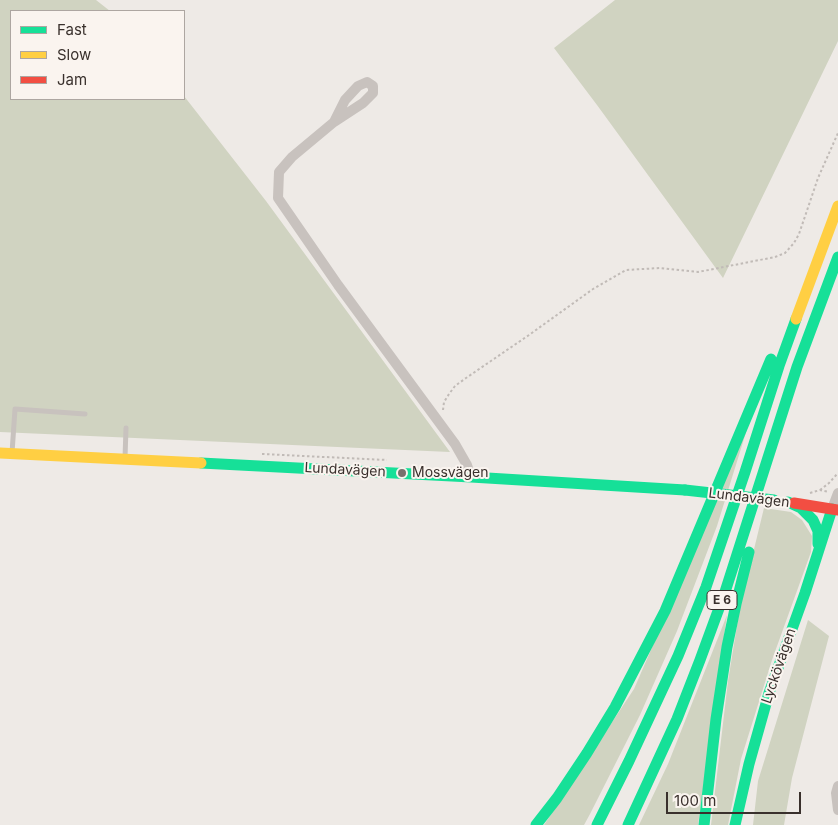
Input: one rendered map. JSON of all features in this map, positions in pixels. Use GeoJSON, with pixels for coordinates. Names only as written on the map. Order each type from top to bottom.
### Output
{"type":"FeatureCollection","features":[{"type":"Feature","properties":{"kind":"main road","name":"E 6"},"geometry":{"type":"LineString","coordinates":[[597,825],[674,664],[706,587],[779,366],[838,206]]}},
{"type":"Feature","properties":{"kind":"main road","name":"E 6"},"geometry":{"type":"LineString","coordinates":[[628,825],[677,719],[700,660],[725,592],[797,367],[838,258]]}},
{"type":"Feature","properties":{"kind":"main road"},"geometry":{"type":"LineString","coordinates":[[536,825],[557,798],[587,753],[665,611],[765,373],[812,273]]}},
{"type":"Feature","properties":{"kind":"main road"},"geometry":{"type":"LineString","coordinates":[[704,825],[716,719],[727,647],[736,604],[797,367]]}},
{"type":"Feature","properties":{"kind":"main road","name":"Lundavägen"},"geometry":{"type":"LineString","coordinates":[[6,453],[685,490],[835,509]]}},
{"type":"Feature","properties":{"kind":"main road"},"geometry":{"type":"LineString","coordinates":[[788,502],[806,512],[816,526],[818,546],[815,562]]}},
{"type":"Feature","properties":{"kind":"main road","name":"Lyckövägen"},"geometry":{"type":"LineString","coordinates":[[735,825],[763,712],[835,509]]}},
{"type":"Feature","properties":{"kind":"street"},"geometry":{"type":"LineString","coordinates":[[334,122],[292,156],[279,172],[278,198],[338,285],[455,444],[468,466],[471,477]]}},
{"type":"Feature","properties":{"kind":"street"},"geometry":{"type":"LineString","coordinates":[[835,509],[838,494]]}},
{"type":"Feature","properties":{"kind":"street"},"geometry":{"type":"LineString","coordinates":[[838,786],[836,793],[838,810]]}},
{"type":"Feature","properties":{"kind":"lane"},"geometry":{"type":"LineString","coordinates":[[6,453],[15,409],[85,414]]}},
{"type":"Feature","properties":{"kind":"lane"},"geometry":{"type":"LineString","coordinates":[[124,459],[126,428]]}},
{"type":"Feature","properties":{"kind":"path"},"geometry":{"type":"LineString","coordinates":[[442,411],[444,402],[455,386],[593,289],[626,270],[660,268],[698,272],[785,253],[799,234],[818,178],[838,133]]}},
{"type":"Feature","properties":{"kind":"path"},"geometry":{"type":"LineString","coordinates":[[820,490],[838,473]]}},
{"type":"Feature","properties":{"kind":"green space"},"geometry":{"type":"Polygon","coordinates":[[[0,0],[96,0],[109,10],[10,10],[10,100],[185,100],[185,97],[266,201],[450,452],[0,432],[0,0]]]}},
{"type":"Feature","properties":{"kind":"green space"},"geometry":{"type":"Polygon","coordinates":[[[615,0],[838,0],[838,41],[723,278],[554,48],[615,0]]]}},
{"type":"Feature","properties":{"kind":"green space"},"geometry":{"type":"Polygon","coordinates":[[[748,426],[717,526],[677,631],[640,715],[590,814],[584,825],[544,825],[634,689],[748,426]]]}},
{"type":"Feature","properties":{"kind":"green space"},"geometry":{"type":"Polygon","coordinates":[[[764,508],[791,512],[802,520],[812,536],[811,552],[772,660],[741,759],[728,825],[711,825],[728,681],[740,607],[764,508]]]}},
{"type":"Feature","properties":{"kind":"green space"},"geometry":{"type":"Polygon","coordinates":[[[727,615],[698,825],[639,825],[668,764],[727,615]]]}},
{"type":"Feature","properties":{"kind":"green space"},"geometry":{"type":"Polygon","coordinates":[[[808,620],[829,636],[792,778],[784,825],[753,825],[758,781],[808,620]]]}},
{"type":"Feature","properties":{"kind":"traffic: fast"},"geometry":{"type":"LineString","coordinates":[[628,825],[677,719],[700,660],[725,592],[797,367],[838,257]]}},
{"type":"Feature","properties":{"kind":"traffic: fast"},"geometry":{"type":"LineString","coordinates":[[597,825],[678,656],[706,587],[796,319]]}},
{"type":"Feature","properties":{"kind":"traffic: fast"},"geometry":{"type":"LineString","coordinates":[[536,825],[557,798],[615,707],[665,611],[771,359]]}},
{"type":"Feature","properties":{"kind":"traffic: fast"},"geometry":{"type":"LineString","coordinates":[[201,463],[685,490]]}},
{"type":"Feature","properties":{"kind":"traffic: fast"},"geometry":{"type":"LineString","coordinates":[[685,490],[774,500]]}},
{"type":"Feature","properties":{"kind":"traffic: fast"},"geometry":{"type":"LineString","coordinates":[[788,502],[801,508],[813,520],[818,531],[818,544]]}},
{"type":"Feature","properties":{"kind":"traffic: fast"},"geometry":{"type":"LineString","coordinates":[[735,825],[749,764],[769,693],[805,593],[832,509]]}},
{"type":"Feature","properties":{"kind":"traffic: fast"},"geometry":{"type":"LineString","coordinates":[[704,825],[716,719],[727,647],[749,552]]}},
{"type":"Feature","properties":{"kind":"traffic: slow"},"geometry":{"type":"LineString","coordinates":[[796,319],[838,206]]}},
{"type":"Feature","properties":{"kind":"traffic: slow"},"geometry":{"type":"LineString","coordinates":[[0,453],[201,463]]}},
{"type":"Feature","properties":{"kind":"traffic: jam"},"geometry":{"type":"LineString","coordinates":[[794,503],[838,510]]}},
{"type":"Feature","properties":{"kind":"place","name":"Mossvägen"},"geometry":{"type":"Point","coordinates":[402,473]}}]}
